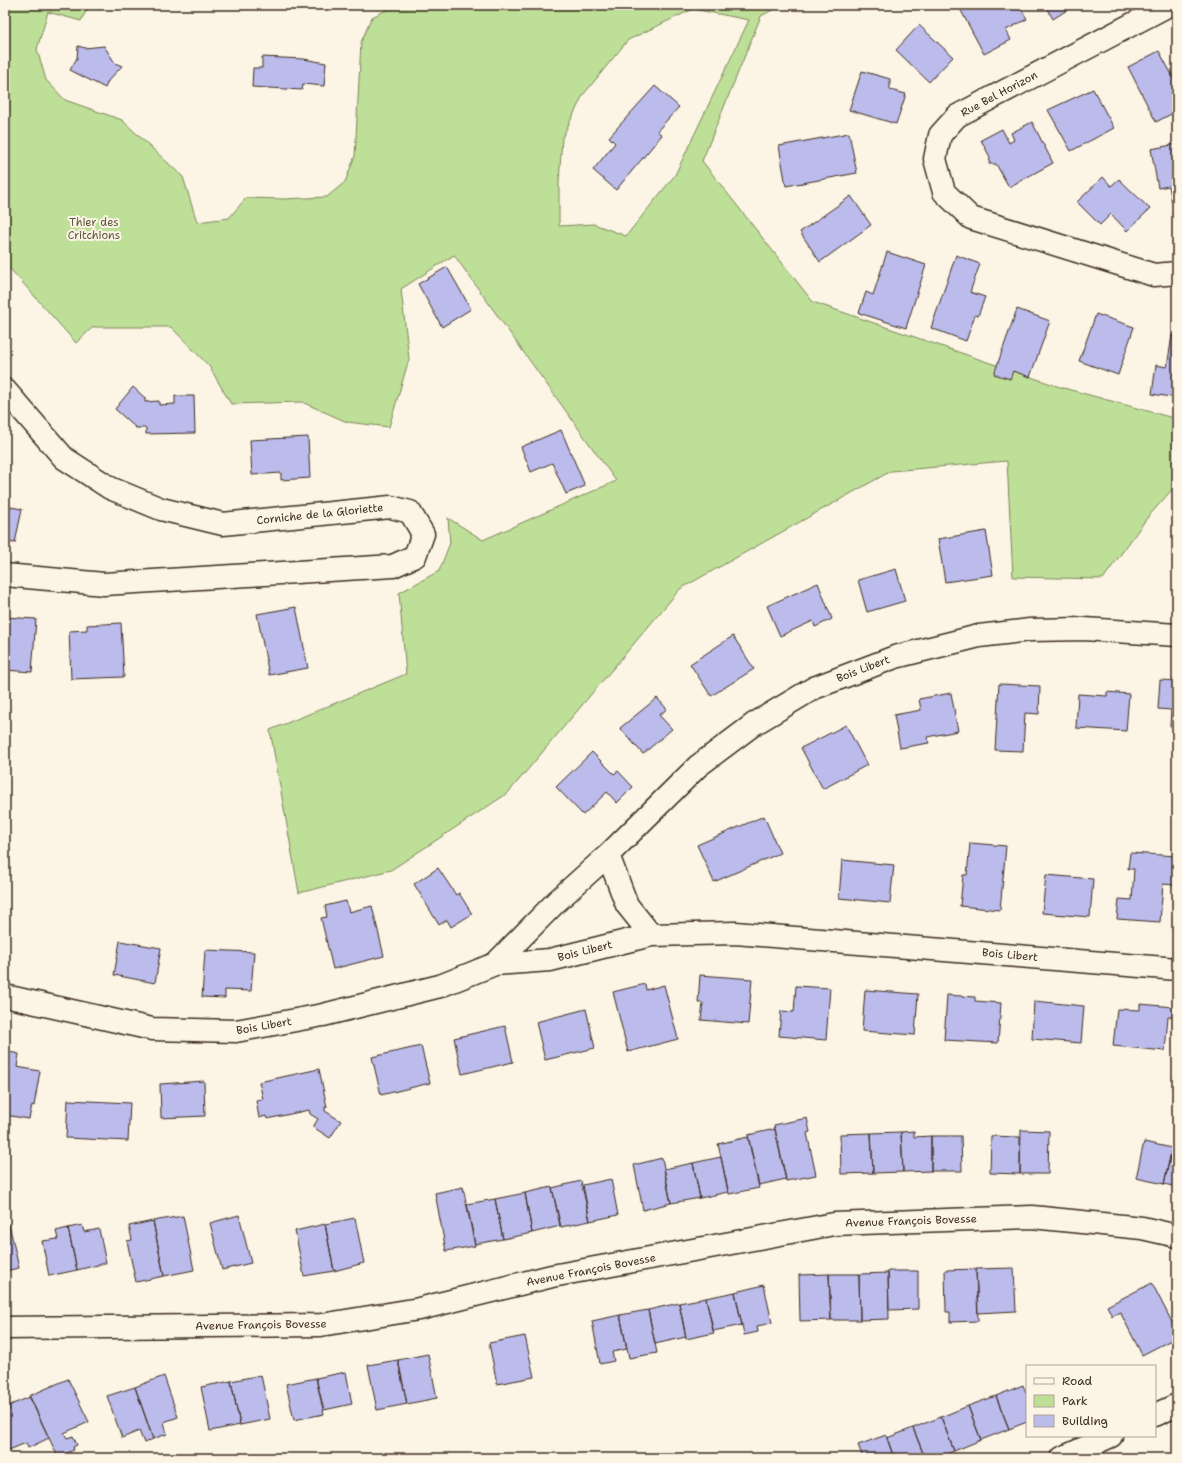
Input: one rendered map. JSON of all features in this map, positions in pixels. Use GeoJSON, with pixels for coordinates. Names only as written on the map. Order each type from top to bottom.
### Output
{"type":"FeatureCollection","features":[{"type":"Feature","properties":{"kind":"street","name":"Rue Bel Horizon"},"geometry":{"type":"LineString","coordinates":[[1170,5],[957,116],[940,134],[935,159],[944,192],[971,218],[1154,275],[1177,273]]}},
{"type":"Feature","properties":{"kind":"street","name":"Corniche de la Gloriette"},"geometry":{"type":"LineString","coordinates":[[5,390],[64,458],[110,488],[161,509],[223,524],[391,508],[410,512],[423,534],[415,556],[393,566],[104,584],[5,576]]}},
{"type":"Feature","properties":{"kind":"street","name":"Bois Libert"},"geometry":{"type":"LineString","coordinates":[[495,964],[557,901],[608,855],[698,766],[754,724],[822,685],[895,657],[978,636],[1030,630],[1084,628],[1177,635]]}},
{"type":"Feature","properties":{"kind":"street"},"geometry":{"type":"LineString","coordinates":[[608,855],[627,905],[651,935]]}},
{"type":"Feature","properties":{"kind":"street","name":"Bois Libert"},"geometry":{"type":"LineString","coordinates":[[5,996],[152,1029],[236,1031],[323,1015],[440,986],[495,964],[550,960],[651,935],[735,933],[1177,968]]}},
{"type":"Feature","properties":{"kind":"street","name":"Avenue François Bovesse"},"geometry":{"type":"LineString","coordinates":[[5,1328],[321,1325],[419,1309],[552,1276],[834,1224],[1032,1217],[1142,1228],[1177,1236]]}},
{"type":"Feature","properties":{"kind":"street"},"geometry":{"type":"LineString","coordinates":[[1156,1415],[1177,1405]]}},
{"type":"Feature","properties":{"kind":"street"},"geometry":{"type":"LineString","coordinates":[[1062,1458],[1110,1437]]}},
{"type":"Feature","properties":{"kind":"green space","name":"Thier des Critchions"},"geometry":{"type":"Polygon","coordinates":[[[5,5],[89,5],[81,21],[48,12],[37,49],[46,80],[65,100],[122,120],[183,177],[197,222],[229,218],[246,198],[284,199],[327,197],[345,182],[355,156],[361,42],[372,17],[397,5],[782,5],[761,16],[702,161],[813,302],[1060,387],[1177,419],[1177,484],[1147,518],[1103,579],[1013,577],[1007,461],[891,471],[680,589],[508,793],[391,870],[299,893],[270,730],[406,674],[399,593],[439,571],[450,543],[448,518],[483,540],[616,481],[454,255],[401,289],[409,359],[389,427],[347,422],[302,402],[231,404],[209,366],[171,327],[93,327],[76,343],[5,263],[5,5]],[[693,9],[628,40],[583,95],[562,138],[559,183],[559,226],[594,224],[626,236],[675,175],[749,20],[693,9]]]}},
{"type":"Feature","properties":{"kind":"building"},"geometry":{"type":"Polygon","coordinates":[[[958,5],[1019,5],[1027,19],[1006,30],[1011,40],[984,54],[958,5]]]}},
{"type":"Feature","properties":{"kind":"building"},"geometry":{"type":"Polygon","coordinates":[[[1045,5],[1075,5],[1053,19],[1045,5]]]}},
{"type":"Feature","properties":{"kind":"building"},"geometry":{"type":"Polygon","coordinates":[[[919,25],[953,57],[929,82],[896,50],[919,25]]]}},
{"type":"Feature","properties":{"kind":"building"},"geometry":{"type":"Polygon","coordinates":[[[78,46],[85,48],[104,46],[115,63],[122,66],[108,81],[105,88],[70,70],[77,58],[78,46]]]}},
{"type":"Feature","properties":{"kind":"building"},"geometry":{"type":"Polygon","coordinates":[[[1159,51],[1177,84],[1177,111],[1156,122],[1128,67],[1159,51]]]}},
{"type":"Feature","properties":{"kind":"building"},"geometry":{"type":"Polygon","coordinates":[[[262,57],[304,59],[326,63],[324,86],[303,84],[302,90],[252,87],[253,68],[262,68],[262,57]]]}},
{"type":"Feature","properties":{"kind":"building"},"geometry":{"type":"Polygon","coordinates":[[[862,71],[890,79],[890,90],[906,94],[896,124],[849,110],[862,71]]]}},
{"type":"Feature","properties":{"kind":"building"},"geometry":{"type":"Polygon","coordinates":[[[655,86],[679,107],[657,131],[662,135],[616,190],[593,170],[615,143],[609,137],[655,86]]]}},
{"type":"Feature","properties":{"kind":"building"},"geometry":{"type":"Polygon","coordinates":[[[1093,89],[1114,128],[1071,151],[1048,110],[1093,89]]]}},
{"type":"Feature","properties":{"kind":"building"},"geometry":{"type":"Polygon","coordinates":[[[1032,122],[1053,163],[1009,187],[996,164],[989,164],[990,157],[981,140],[1002,129],[1009,143],[1014,140],[1011,133],[1032,122]]]}},
{"type":"Feature","properties":{"kind":"building"},"geometry":{"type":"Polygon","coordinates":[[[849,133],[857,173],[786,186],[779,146],[849,133]]]}},
{"type":"Feature","properties":{"kind":"building"},"geometry":{"type":"Polygon","coordinates":[[[1177,144],[1177,202],[1172,203],[1169,186],[1158,188],[1151,149],[1177,144]]]}},
{"type":"Feature","properties":{"kind":"building"},"geometry":{"type":"Polygon","coordinates":[[[1103,177],[1111,186],[1119,179],[1150,209],[1127,231],[1111,214],[1100,225],[1077,202],[1103,177]]]}},
{"type":"Feature","properties":{"kind":"building"},"geometry":{"type":"Polygon","coordinates":[[[851,196],[871,225],[820,262],[800,232],[851,196]]]}},
{"type":"Feature","properties":{"kind":"building"},"geometry":{"type":"Polygon","coordinates":[[[887,252],[926,265],[906,328],[859,313],[866,292],[873,295],[887,252]]]}},
{"type":"Feature","properties":{"kind":"building"},"geometry":{"type":"Polygon","coordinates":[[[956,255],[980,264],[970,292],[985,297],[978,316],[975,315],[966,341],[931,328],[956,255]]]}},
{"type":"Feature","properties":{"kind":"building"},"geometry":{"type":"Polygon","coordinates":[[[447,267],[471,309],[442,327],[418,284],[447,267]]]}},
{"type":"Feature","properties":{"kind":"building"},"geometry":{"type":"Polygon","coordinates":[[[1017,309],[1050,321],[1030,377],[1013,371],[1010,379],[994,374],[1017,309]]]}},
{"type":"Feature","properties":{"kind":"building"},"geometry":{"type":"Polygon","coordinates":[[[1096,314],[1134,327],[1118,375],[1079,361],[1096,314]]]}},
{"type":"Feature","properties":{"kind":"building"},"geometry":{"type":"Polygon","coordinates":[[[1172,335],[1177,336],[1177,398],[1152,394],[1156,365],[1167,367],[1172,335]]]}},
{"type":"Feature","properties":{"kind":"building"},"geometry":{"type":"Polygon","coordinates":[[[133,387],[145,398],[145,402],[159,401],[159,405],[175,404],[175,396],[194,396],[195,433],[146,434],[146,428],[136,428],[115,409],[133,387]]]}},
{"type":"Feature","properties":{"kind":"building"},"geometry":{"type":"Polygon","coordinates":[[[561,430],[585,486],[566,494],[552,463],[531,472],[521,447],[561,430]]]}},
{"type":"Feature","properties":{"kind":"building"},"geometry":{"type":"Polygon","coordinates":[[[308,437],[310,478],[281,480],[281,473],[252,475],[250,440],[308,437]]]}},
{"type":"Feature","properties":{"kind":"building"},"geometry":{"type":"Polygon","coordinates":[[[5,506],[22,509],[15,543],[5,542],[5,506]]]}},
{"type":"Feature","properties":{"kind":"building"},"geometry":{"type":"Polygon","coordinates":[[[986,531],[993,575],[945,582],[938,539],[986,531]]]}},
{"type":"Feature","properties":{"kind":"building"},"geometry":{"type":"Polygon","coordinates":[[[896,569],[905,601],[867,612],[858,580],[896,569]]]}},
{"type":"Feature","properties":{"kind":"building"},"geometry":{"type":"Polygon","coordinates":[[[818,583],[832,619],[815,627],[813,621],[780,636],[767,606],[818,583]]]}},
{"type":"Feature","properties":{"kind":"building"},"geometry":{"type":"Polygon","coordinates":[[[296,607],[308,668],[269,675],[257,614],[296,607]]]}},
{"type":"Feature","properties":{"kind":"building"},"geometry":{"type":"Polygon","coordinates":[[[5,617],[36,619],[32,672],[5,670],[5,617]]]}},
{"type":"Feature","properties":{"kind":"building"},"geometry":{"type":"Polygon","coordinates":[[[121,623],[124,677],[71,679],[69,631],[87,630],[87,625],[121,623]]]}},
{"type":"Feature","properties":{"kind":"building"},"geometry":{"type":"Polygon","coordinates":[[[733,636],[754,669],[711,696],[690,664],[733,636]]]}},
{"type":"Feature","properties":{"kind":"building"},"geometry":{"type":"Polygon","coordinates":[[[1160,680],[1177,681],[1177,726],[1170,726],[1171,710],[1158,709],[1160,680]]]}},
{"type":"Feature","properties":{"kind":"building"},"geometry":{"type":"Polygon","coordinates":[[[999,684],[1040,686],[1039,714],[1025,713],[1023,751],[995,750],[999,684]]]}},
{"type":"Feature","properties":{"kind":"building"},"geometry":{"type":"Polygon","coordinates":[[[1107,692],[1129,694],[1126,731],[1076,728],[1078,694],[1107,696],[1107,692]]]}},
{"type":"Feature","properties":{"kind":"building"},"geometry":{"type":"Polygon","coordinates":[[[951,693],[958,731],[927,737],[929,743],[900,748],[894,715],[921,710],[919,699],[951,693]]]}},
{"type":"Feature","properties":{"kind":"building"},"geometry":{"type":"Polygon","coordinates":[[[657,698],[667,709],[659,715],[672,729],[643,754],[620,728],[657,698]]]}},
{"type":"Feature","properties":{"kind":"building"},"geometry":{"type":"Polygon","coordinates":[[[846,725],[867,765],[823,789],[801,748],[846,725]]]}},
{"type":"Feature","properties":{"kind":"building"},"geometry":{"type":"Polygon","coordinates":[[[592,752],[614,774],[618,771],[633,787],[617,803],[607,792],[583,815],[556,787],[592,752]]]}},
{"type":"Feature","properties":{"kind":"building"},"geometry":{"type":"Polygon","coordinates":[[[764,816],[780,853],[714,882],[697,845],[764,816]]]}},
{"type":"Feature","properties":{"kind":"building"},"geometry":{"type":"Polygon","coordinates":[[[970,843],[1006,846],[1000,910],[960,906],[963,875],[967,875],[970,843]]]}},
{"type":"Feature","properties":{"kind":"building"},"geometry":{"type":"Polygon","coordinates":[[[1130,853],[1177,856],[1175,885],[1163,884],[1160,922],[1117,919],[1119,899],[1132,900],[1134,869],[1128,869],[1130,853]]]}},
{"type":"Feature","properties":{"kind":"building"},"geometry":{"type":"Polygon","coordinates":[[[842,860],[894,865],[890,903],[839,898],[842,860]]]}},
{"type":"Feature","properties":{"kind":"building"},"geometry":{"type":"Polygon","coordinates":[[[438,868],[456,895],[459,893],[472,914],[451,927],[447,920],[439,925],[414,884],[438,868]]]}},
{"type":"Feature","properties":{"kind":"building"},"geometry":{"type":"Polygon","coordinates":[[[1046,875],[1093,879],[1090,917],[1042,913],[1046,875]]]}},
{"type":"Feature","properties":{"kind":"building"},"geometry":{"type":"Polygon","coordinates":[[[346,901],[349,912],[372,906],[384,956],[333,969],[321,918],[327,917],[325,906],[346,901]]]}},
{"type":"Feature","properties":{"kind":"building"},"geometry":{"type":"Polygon","coordinates":[[[120,941],[161,948],[155,983],[114,975],[120,941]]]}},
{"type":"Feature","properties":{"kind":"building"},"geometry":{"type":"Polygon","coordinates":[[[205,950],[254,952],[251,991],[225,990],[225,998],[202,997],[205,950]]]}},
{"type":"Feature","properties":{"kind":"building"},"geometry":{"type":"Polygon","coordinates":[[[700,975],[752,979],[748,1024],[701,1020],[703,1003],[698,1003],[700,975]]]}},
{"type":"Feature","properties":{"kind":"building"},"geometry":{"type":"Polygon","coordinates":[[[645,984],[646,990],[664,985],[678,1039],[628,1052],[613,992],[645,984]]]}},
{"type":"Feature","properties":{"kind":"building"},"geometry":{"type":"Polygon","coordinates":[[[796,986],[830,988],[826,1040],[779,1036],[781,1011],[794,1012],[796,986]]]}},
{"type":"Feature","properties":{"kind":"building"},"geometry":{"type":"Polygon","coordinates":[[[865,990],[918,994],[915,1035],[862,1031],[865,990]]]}},
{"type":"Feature","properties":{"kind":"building"},"geometry":{"type":"Polygon","coordinates":[[[947,995],[975,997],[975,1001],[1001,1003],[998,1043],[944,1040],[947,995]]]}},
{"type":"Feature","properties":{"kind":"building"},"geometry":{"type":"Polygon","coordinates":[[[1034,1001],[1084,1006],[1081,1043],[1032,1039],[1034,1001]]]}},
{"type":"Feature","properties":{"kind":"building"},"geometry":{"type":"Polygon","coordinates":[[[1140,1004],[1174,1007],[1173,1017],[1168,1017],[1165,1051],[1113,1046],[1117,1009],[1140,1010],[1140,1004]]]}},
{"type":"Feature","properties":{"kind":"building"},"geometry":{"type":"Polygon","coordinates":[[[586,1009],[595,1048],[545,1060],[536,1022],[586,1009]]]}},
{"type":"Feature","properties":{"kind":"building"},"geometry":{"type":"Polygon","coordinates":[[[505,1026],[513,1062],[462,1074],[454,1038],[505,1026]]]}},
{"type":"Feature","properties":{"kind":"building"},"geometry":{"type":"Polygon","coordinates":[[[421,1046],[430,1083],[381,1095],[372,1057],[421,1046]]]}},
{"type":"Feature","properties":{"kind":"building"},"geometry":{"type":"Polygon","coordinates":[[[5,1051],[19,1054],[17,1067],[40,1071],[34,1106],[32,1105],[29,1119],[5,1115],[5,1051]]]}},
{"type":"Feature","properties":{"kind":"building"},"geometry":{"type":"Polygon","coordinates":[[[319,1069],[327,1107],[325,1107],[325,1111],[341,1121],[330,1138],[313,1127],[318,1119],[310,1114],[309,1110],[267,1119],[266,1116],[259,1118],[256,1100],[263,1099],[259,1082],[319,1069]]]}},
{"type":"Feature","properties":{"kind":"building"},"geometry":{"type":"Polygon","coordinates":[[[204,1081],[205,1116],[161,1118],[160,1084],[204,1081]]]}},
{"type":"Feature","properties":{"kind":"building"},"geometry":{"type":"Polygon","coordinates":[[[68,1100],[130,1103],[128,1141],[66,1138],[68,1100]]]}},
{"type":"Feature","properties":{"kind":"building"},"geometry":{"type":"Polygon","coordinates":[[[807,1118],[810,1132],[807,1133],[816,1175],[786,1181],[774,1125],[807,1118]]]}},
{"type":"Feature","properties":{"kind":"building"},"geometry":{"type":"Polygon","coordinates":[[[775,1129],[786,1179],[759,1185],[748,1135],[775,1129]]]}},
{"type":"Feature","properties":{"kind":"building"},"geometry":{"type":"Polygon","coordinates":[[[1021,1130],[1049,1131],[1048,1174],[1020,1174],[1021,1130]]]}},
{"type":"Feature","properties":{"kind":"building"},"geometry":{"type":"Polygon","coordinates":[[[914,1131],[914,1137],[931,1136],[931,1171],[903,1172],[901,1132],[914,1131]]]}},
{"type":"Feature","properties":{"kind":"building"},"geometry":{"type":"Polygon","coordinates":[[[901,1132],[903,1172],[873,1173],[871,1133],[901,1132]]]}},
{"type":"Feature","properties":{"kind":"building"},"geometry":{"type":"Polygon","coordinates":[[[871,1133],[873,1173],[841,1174],[840,1134],[871,1133]]]}},
{"type":"Feature","properties":{"kind":"building"},"geometry":{"type":"Polygon","coordinates":[[[931,1136],[961,1136],[962,1171],[931,1171],[931,1136]]]}},
{"type":"Feature","properties":{"kind":"building"},"geometry":{"type":"Polygon","coordinates":[[[991,1136],[1020,1137],[1020,1174],[990,1173],[991,1136]]]}},
{"type":"Feature","properties":{"kind":"building"},"geometry":{"type":"Polygon","coordinates":[[[748,1137],[759,1188],[729,1194],[718,1144],[748,1137]]]}},
{"type":"Feature","properties":{"kind":"building"},"geometry":{"type":"Polygon","coordinates":[[[1144,1142],[1172,1148],[1164,1184],[1136,1178],[1144,1142]]]}},
{"type":"Feature","properties":{"kind":"building"},"geometry":{"type":"Polygon","coordinates":[[[1172,1148],[1177,1149],[1177,1187],[1164,1184],[1172,1148]]]}},
{"type":"Feature","properties":{"kind":"building"},"geometry":{"type":"Polygon","coordinates":[[[721,1157],[728,1192],[700,1198],[693,1163],[721,1157]]]}},
{"type":"Feature","properties":{"kind":"building"},"geometry":{"type":"Polygon","coordinates":[[[662,1158],[671,1203],[643,1210],[634,1165],[662,1158]]]}},
{"type":"Feature","properties":{"kind":"building"},"geometry":{"type":"Polygon","coordinates":[[[693,1163],[700,1198],[671,1203],[664,1169],[693,1163]]]}},
{"type":"Feature","properties":{"kind":"building"},"geometry":{"type":"Polygon","coordinates":[[[611,1179],[618,1215],[590,1221],[583,1185],[611,1179]]]}},
{"type":"Feature","properties":{"kind":"building"},"geometry":{"type":"Polygon","coordinates":[[[581,1181],[590,1221],[561,1227],[552,1188],[581,1181]]]}},
{"type":"Feature","properties":{"kind":"building"},"geometry":{"type":"Polygon","coordinates":[[[463,1187],[475,1246],[446,1251],[435,1193],[463,1187]]]}},
{"type":"Feature","properties":{"kind":"building"},"geometry":{"type":"Polygon","coordinates":[[[552,1187],[560,1226],[532,1233],[525,1193],[552,1187]]]}},
{"type":"Feature","properties":{"kind":"building"},"geometry":{"type":"Polygon","coordinates":[[[525,1193],[532,1233],[503,1239],[495,1199],[525,1193]]]}},
{"type":"Feature","properties":{"kind":"building"},"geometry":{"type":"Polygon","coordinates":[[[495,1199],[503,1239],[475,1244],[467,1204],[495,1199]]]}},
{"type":"Feature","properties":{"kind":"building"},"geometry":{"type":"Polygon","coordinates":[[[239,1215],[251,1263],[222,1270],[210,1223],[239,1215]]]}},
{"type":"Feature","properties":{"kind":"building"},"geometry":{"type":"Polygon","coordinates":[[[183,1216],[194,1270],[164,1276],[153,1221],[183,1216]]]}},
{"type":"Feature","properties":{"kind":"building"},"geometry":{"type":"Polygon","coordinates":[[[355,1218],[364,1263],[334,1271],[325,1224],[355,1218]]]}},
{"type":"Feature","properties":{"kind":"building"},"geometry":{"type":"Polygon","coordinates":[[[153,1221],[164,1276],[136,1282],[127,1241],[132,1240],[129,1226],[153,1221]]]}},
{"type":"Feature","properties":{"kind":"building"},"geometry":{"type":"Polygon","coordinates":[[[9,1224],[19,1268],[5,1271],[5,1225],[9,1224]]]}},
{"type":"Feature","properties":{"kind":"building"},"geometry":{"type":"Polygon","coordinates":[[[325,1224],[334,1271],[304,1276],[295,1231],[325,1224]]]}},
{"type":"Feature","properties":{"kind":"building"},"geometry":{"type":"Polygon","coordinates":[[[82,1225],[84,1232],[99,1229],[106,1263],[77,1270],[68,1228],[82,1225]]]}},
{"type":"Feature","properties":{"kind":"building"},"geometry":{"type":"Polygon","coordinates":[[[68,1228],[77,1270],[49,1276],[42,1241],[58,1239],[56,1231],[68,1228]]]}},
{"type":"Feature","properties":{"kind":"building"},"geometry":{"type":"Polygon","coordinates":[[[1014,1268],[1016,1311],[978,1313],[976,1269],[1014,1268]]]}},
{"type":"Feature","properties":{"kind":"building"},"geometry":{"type":"Polygon","coordinates":[[[976,1269],[978,1321],[950,1322],[950,1312],[946,1312],[945,1270],[976,1269]]]}},
{"type":"Feature","properties":{"kind":"building"},"geometry":{"type":"Polygon","coordinates":[[[888,1271],[918,1271],[918,1309],[889,1310],[888,1271]]]}},
{"type":"Feature","properties":{"kind":"building"},"geometry":{"type":"Polygon","coordinates":[[[888,1273],[889,1319],[860,1320],[859,1274],[888,1273]]]}},
{"type":"Feature","properties":{"kind":"building"},"geometry":{"type":"Polygon","coordinates":[[[829,1274],[859,1274],[860,1320],[831,1320],[829,1274]]]}},
{"type":"Feature","properties":{"kind":"building"},"geometry":{"type":"Polygon","coordinates":[[[829,1274],[831,1320],[800,1321],[799,1275],[829,1274]]]}},
{"type":"Feature","properties":{"kind":"building"},"geometry":{"type":"Polygon","coordinates":[[[1152,1283],[1177,1332],[1177,1337],[1142,1355],[1120,1312],[1112,1316],[1107,1306],[1152,1283]]]}},
{"type":"Feature","properties":{"kind":"building"},"geometry":{"type":"Polygon","coordinates":[[[764,1285],[772,1323],[757,1326],[758,1332],[744,1335],[735,1292],[764,1285]]]}},
{"type":"Feature","properties":{"kind":"building"},"geometry":{"type":"Polygon","coordinates":[[[735,1292],[742,1325],[713,1331],[706,1298],[735,1292]]]}},
{"type":"Feature","properties":{"kind":"building"},"geometry":{"type":"Polygon","coordinates":[[[706,1298],[714,1333],[686,1339],[679,1303],[706,1298]]]}},
{"type":"Feature","properties":{"kind":"building"},"geometry":{"type":"Polygon","coordinates":[[[679,1303],[686,1337],[655,1344],[648,1310],[679,1303]]]}},
{"type":"Feature","properties":{"kind":"building"},"geometry":{"type":"Polygon","coordinates":[[[648,1310],[657,1353],[629,1358],[620,1315],[648,1310]]]}},
{"type":"Feature","properties":{"kind":"building"},"geometry":{"type":"Polygon","coordinates":[[[620,1315],[627,1349],[612,1352],[614,1361],[600,1364],[592,1321],[620,1315]]]}},
{"type":"Feature","properties":{"kind":"building"},"geometry":{"type":"Polygon","coordinates":[[[525,1336],[534,1377],[497,1384],[489,1343],[525,1336]]]}},
{"type":"Feature","properties":{"kind":"building"},"geometry":{"type":"Polygon","coordinates":[[[428,1354],[437,1398],[407,1404],[398,1360],[428,1354]]]}},
{"type":"Feature","properties":{"kind":"building"},"geometry":{"type":"Polygon","coordinates":[[[398,1360],[407,1404],[377,1410],[368,1365],[398,1360]]]}},
{"type":"Feature","properties":{"kind":"building"},"geometry":{"type":"Polygon","coordinates":[[[346,1372],[352,1404],[324,1410],[316,1378],[346,1372]]]}},
{"type":"Feature","properties":{"kind":"building"},"geometry":{"type":"Polygon","coordinates":[[[261,1375],[270,1419],[240,1425],[231,1381],[261,1375]]]}},
{"type":"Feature","properties":{"kind":"building"},"geometry":{"type":"Polygon","coordinates":[[[164,1376],[178,1417],[164,1422],[167,1434],[153,1439],[135,1387],[164,1376]]]}},
{"type":"Feature","properties":{"kind":"building"},"geometry":{"type":"Polygon","coordinates":[[[316,1378],[324,1414],[294,1420],[286,1384],[316,1378]]]}},
{"type":"Feature","properties":{"kind":"building"},"geometry":{"type":"Polygon","coordinates":[[[68,1379],[89,1422],[64,1433],[67,1438],[73,1436],[77,1445],[73,1447],[74,1450],[58,1457],[29,1396],[68,1379]]]}},
{"type":"Feature","properties":{"kind":"building"},"geometry":{"type":"Polygon","coordinates":[[[231,1381],[240,1425],[210,1431],[201,1387],[231,1381]]]}},
{"type":"Feature","properties":{"kind":"building"},"geometry":{"type":"Polygon","coordinates":[[[1023,1385],[1026,1392],[1026,1422],[1009,1429],[996,1396],[1023,1385]]]}},
{"type":"Feature","properties":{"kind":"building"},"geometry":{"type":"Polygon","coordinates":[[[135,1387],[153,1439],[144,1443],[139,1431],[122,1438],[107,1396],[135,1387]]]}},
{"type":"Feature","properties":{"kind":"building"},"geometry":{"type":"Polygon","coordinates":[[[996,1396],[1009,1429],[981,1440],[968,1406],[996,1396]]]}},
{"type":"Feature","properties":{"kind":"building"},"geometry":{"type":"Polygon","coordinates":[[[30,1397],[49,1438],[28,1448],[26,1443],[9,1450],[5,1441],[5,1412],[10,1409],[8,1406],[30,1397]]]}},
{"type":"Feature","properties":{"kind":"building"},"geometry":{"type":"Polygon","coordinates":[[[968,1406],[981,1440],[954,1451],[941,1417],[968,1406]]]}},
{"type":"Feature","properties":{"kind":"building"},"geometry":{"type":"Polygon","coordinates":[[[941,1417],[954,1451],[936,1458],[925,1458],[913,1428],[941,1417]]]}},
{"type":"Feature","properties":{"kind":"building"},"geometry":{"type":"Polygon","coordinates":[[[913,1428],[925,1458],[894,1458],[887,1438],[913,1428]]]}},
{"type":"Feature","properties":{"kind":"building"},"geometry":{"type":"Polygon","coordinates":[[[886,1435],[894,1458],[863,1458],[858,1445],[886,1435]]]}}]}
